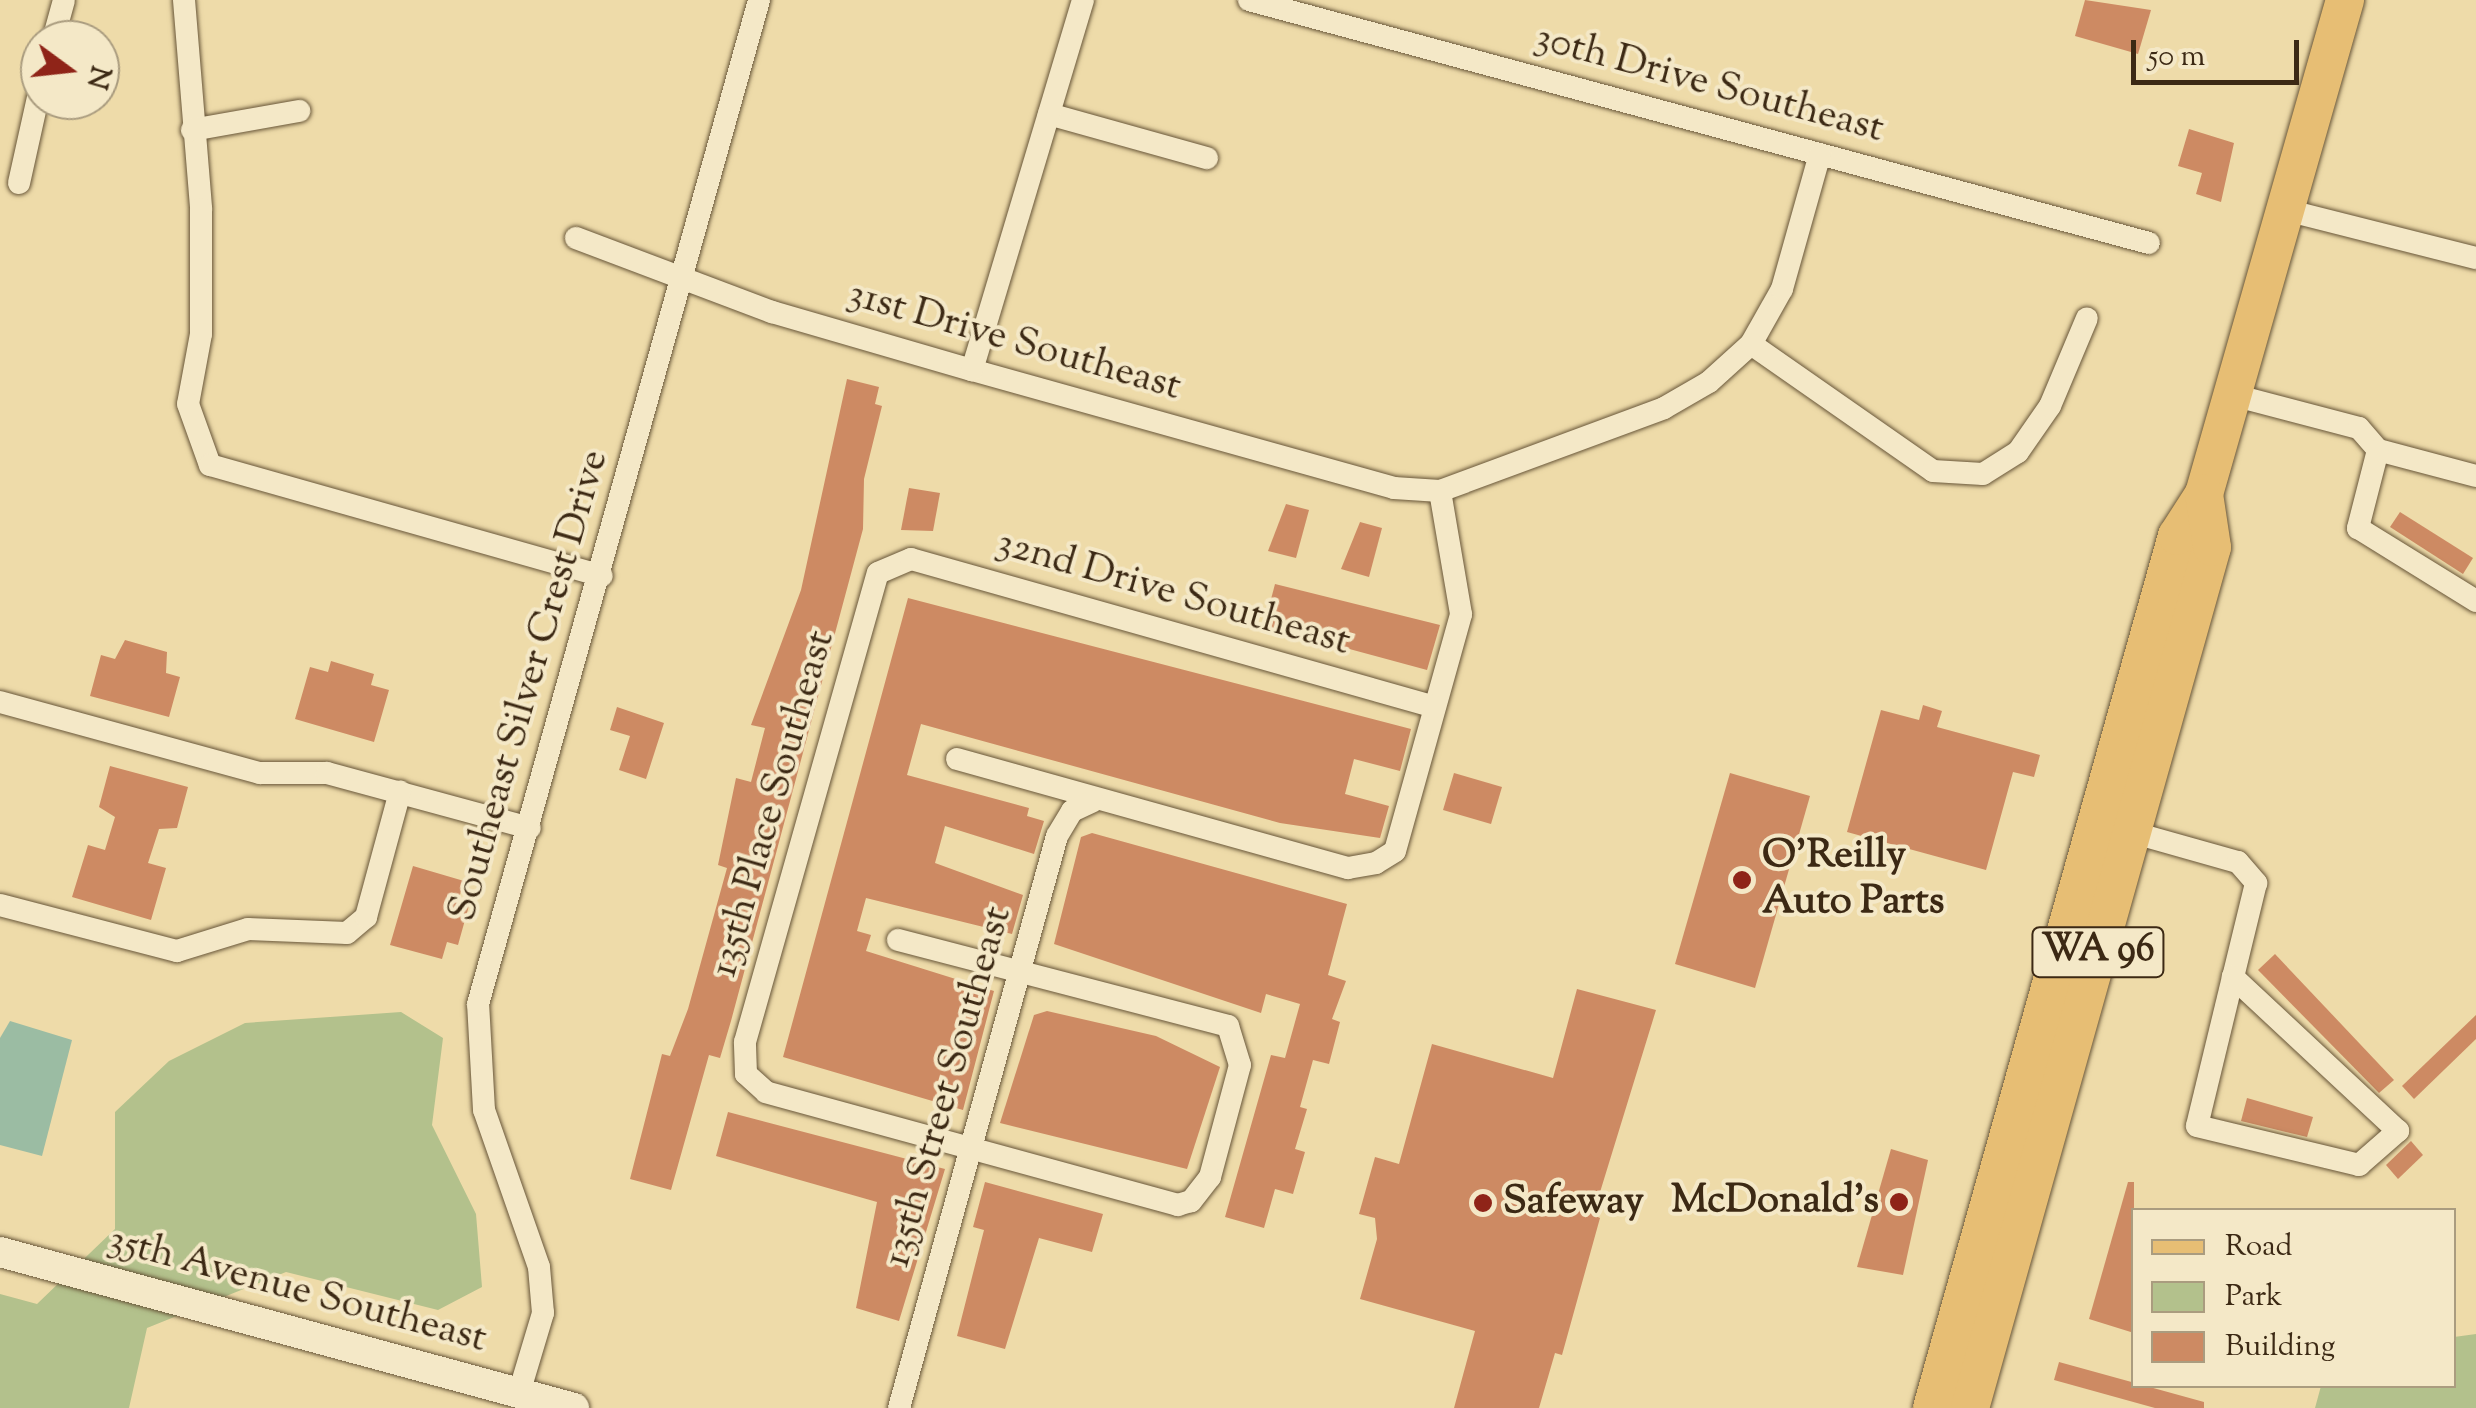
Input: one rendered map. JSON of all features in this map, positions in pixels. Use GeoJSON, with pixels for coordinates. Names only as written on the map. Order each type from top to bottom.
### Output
{"type":"FeatureCollection","features":[{"type":"Feature","properties":{"kind":"main road","name":"WA 96"},"geometry":{"type":"LineString","coordinates":[[1932,1408],[2177,536],[2204,494],[2345,0]]}},
{"type":"Feature","properties":{"kind":"main road","name":"WA 96"},"geometry":{"type":"LineString","coordinates":[[1970,1408],[2212,547],[2204,494]]}},
{"type":"Feature","properties":{"kind":"main road"},"geometry":{"type":"LineString","coordinates":[[2131,832],[2124,789],[2159,662],[2149,634]]}},
{"type":"Feature","properties":{"kind":"main road"},"geometry":{"type":"LineString","coordinates":[[2049,1128],[2038,1104],[2072,973],[2061,946]]}},
{"type":"Feature","properties":{"kind":"main road"},"geometry":{"type":"LineString","coordinates":[[1994,1322],[1986,1295],[2024,1145],[2017,1098]]}},
{"type":"Feature","properties":{"kind":"street"},"geometry":{"type":"LineString","coordinates":[[184,0],[201,334],[188,404],[210,465],[602,576]]}},
{"type":"Feature","properties":{"kind":"street","name":"Southeast Silver Crest Drive"},"geometry":{"type":"LineString","coordinates":[[519,1392],[542,1314],[539,1268],[474,1058],[478,1004],[602,576],[759,0]]}},
{"type":"Feature","properties":{"kind":"street"},"geometry":{"type":"LineString","coordinates":[[972,370],[1083,0]]}},
{"type":"Feature","properties":{"kind":"street","name":"30th Drive Southeast"},"geometry":{"type":"LineString","coordinates":[[1248,0],[2149,243]]}},
{"type":"Feature","properties":{"kind":"street"},"geometry":{"type":"LineString","coordinates":[[192,130],[299,111]]}},
{"type":"Feature","properties":{"kind":"street"},"geometry":{"type":"LineString","coordinates":[[1049,114],[1207,158]]}},
{"type":"Feature","properties":{"kind":"street"},"geometry":{"type":"LineString","coordinates":[[19,183],[33,120]]}},
{"type":"Feature","properties":{"kind":"street"},"geometry":{"type":"LineString","coordinates":[[957,759],[1093,801],[1348,868],[1376,863],[1395,851],[1461,614],[1440,490],[1664,408],[1751,344],[1782,289],[1820,154]]}},
{"type":"Feature","properties":{"kind":"street"},"geometry":{"type":"LineString","coordinates":[[2286,210],[2476,258]]}},
{"type":"Feature","properties":{"kind":"street","name":"31st Drive Southeast"},"geometry":{"type":"LineString","coordinates":[[576,238],[684,274],[772,312],[1394,488],[1440,490]]}},
{"type":"Feature","properties":{"kind":"street"},"geometry":{"type":"LineString","coordinates":[[1751,344],[1933,471],[1983,474],[2018,452],[2050,406],[2087,318]]}},
{"type":"Feature","properties":{"kind":"street"},"geometry":{"type":"LineString","coordinates":[[2233,394],[2360,428],[2378,450],[2476,476]]}},
{"type":"Feature","properties":{"kind":"street"},"geometry":{"type":"LineString","coordinates":[[2378,450],[2358,528],[2476,601]]}},
{"type":"Feature","properties":{"kind":"street","name":"32nd Drive Southeast"},"geometry":{"type":"LineString","coordinates":[[891,562],[911,559],[1435,707]]}},
{"type":"Feature","properties":{"kind":"street","name":"135th Place Southeast"},"geometry":{"type":"LineString","coordinates":[[891,562],[878,573],[746,1042],[746,1074],[766,1092],[969,1149]]}},
{"type":"Feature","properties":{"kind":"street"},"geometry":{"type":"LineString","coordinates":[[0,702],[260,774],[328,772],[530,828]]}},
{"type":"Feature","properties":{"kind":"street"},"geometry":{"type":"LineString","coordinates":[[0,905],[177,951],[248,930],[347,934],[366,916],[400,792]]}},
{"type":"Feature","properties":{"kind":"street","name":"135th Street Southeast"},"geometry":{"type":"LineString","coordinates":[[899,1408],[1057,836],[1072,811],[1093,801]]}},
{"type":"Feature","properties":{"kind":"street"},"geometry":{"type":"LineString","coordinates":[[2131,832],[2253,873],[2197,1126],[2359,1165],[2398,1131],[2233,977]]}},
{"type":"Feature","properties":{"kind":"street"},"geometry":{"type":"LineString","coordinates":[[898,940],[1228,1026],[1240,1065],[1210,1177],[1178,1205],[969,1149]]}},
{"type":"Feature","properties":{"kind":"street","name":"35th Avenue Southeast"},"geometry":{"type":"LineString","coordinates":[[0,1252],[574,1408]]}},
{"type":"Feature","properties":{"kind":"green space"},"geometry":{"type":"Polygon","coordinates":[[[401,1012],[443,1038],[432,1125],[476,1214],[482,1287],[438,1310],[286,1272],[147,1328],[129,1408],[0,1408],[0,1294],[37,1304],[115,1229],[115,1112],[169,1061],[245,1023],[401,1012]]]}},
{"type":"Feature","properties":{"kind":"green space"},"geometry":{"type":"Polygon","coordinates":[[[2476,1334],[2476,1408],[2315,1408],[2320,1388],[2456,1388],[2456,1337],[2476,1334]]]}},
{"type":"Feature","properties":{"kind":"shaded area"},"geometry":{"type":"Polygon","coordinates":[[[10,1021],[72,1040],[42,1156],[0,1145],[0,1038],[10,1021]]]}},
{"type":"Feature","properties":{"kind":"building"},"geometry":{"type":"Polygon","coordinates":[[[2085,0],[2151,10],[2138,54],[2075,36],[2085,0]]]}},
{"type":"Feature","properties":{"kind":"building"},"geometry":{"type":"Polygon","coordinates":[[[2189,129],[2234,143],[2221,202],[2196,194],[2202,173],[2178,166],[2189,129]]]}},
{"type":"Feature","properties":{"kind":"building"},"geometry":{"type":"Polygon","coordinates":[[[847,379],[879,387],[875,404],[882,406],[864,479],[863,529],[731,1021],[720,1058],[709,1055],[671,1190],[630,1179],[662,1054],[670,1056],[688,1009],[727,868],[718,865],[736,778],[751,782],[765,728],[751,725],[801,590],[847,379]]]}},
{"type":"Feature","properties":{"kind":"building"},"geometry":{"type":"Polygon","coordinates":[[[909,488],[940,493],[933,531],[901,530],[909,488]]]}},
{"type":"Feature","properties":{"kind":"building"},"geometry":{"type":"Polygon","coordinates":[[[1286,504],[1309,510],[1296,558],[1268,551],[1286,504]]]}},
{"type":"Feature","properties":{"kind":"building"},"geometry":{"type":"Polygon","coordinates":[[[2400,512],[2473,558],[2463,574],[2390,527],[2400,512]]]}},
{"type":"Feature","properties":{"kind":"building"},"geometry":{"type":"Polygon","coordinates":[[[1360,522],[1382,528],[1369,577],[1341,569],[1360,522]]]}},
{"type":"Feature","properties":{"kind":"building"},"geometry":{"type":"Polygon","coordinates":[[[1275,584],[1440,625],[1427,670],[1264,626],[1275,584]]]}},
{"type":"Feature","properties":{"kind":"building"},"geometry":{"type":"Polygon","coordinates":[[[908,598],[1411,729],[1400,771],[1354,759],[1345,794],[1389,806],[1380,838],[1280,823],[921,724],[907,775],[1029,808],[1027,816],[1044,821],[1034,854],[945,826],[935,863],[1023,895],[1012,934],[866,898],[857,931],[871,935],[866,951],[994,991],[963,1110],[783,1057],[908,598]]]}},
{"type":"Feature","properties":{"kind":"building"},"geometry":{"type":"Polygon","coordinates":[[[125,640],[167,652],[166,673],[180,677],[169,717],[90,696],[101,655],[115,659],[125,640]]]}},
{"type":"Feature","properties":{"kind":"building"},"geometry":{"type":"Polygon","coordinates":[[[331,661],[374,674],[371,685],[389,690],[374,742],[295,719],[310,667],[328,672],[331,661]]]}},
{"type":"Feature","properties":{"kind":"building"},"geometry":{"type":"Polygon","coordinates":[[[1923,705],[1942,711],[1937,727],[2040,755],[2034,777],[2013,772],[1986,870],[1847,832],[1881,710],[1919,720],[1923,705]]]}},
{"type":"Feature","properties":{"kind":"building"},"geometry":{"type":"Polygon","coordinates":[[[617,707],[664,723],[646,779],[619,770],[630,736],[610,730],[617,707]]]}},
{"type":"Feature","properties":{"kind":"building"},"geometry":{"type":"Polygon","coordinates":[[[110,766],[188,787],[177,828],[159,829],[148,863],[166,868],[151,920],[72,897],[88,845],[105,850],[115,817],[99,807],[110,766]]]}},
{"type":"Feature","properties":{"kind":"building"},"geometry":{"type":"Polygon","coordinates":[[[1454,773],[1502,787],[1491,824],[1443,810],[1454,773]]]}},
{"type":"Feature","properties":{"kind":"building","name":"O'Reilly Auto Parts"},"geometry":{"type":"Polygon","coordinates":[[[1730,773],[1810,796],[1755,988],[1675,964],[1730,773]]]}},
{"type":"Feature","properties":{"kind":"building"},"geometry":{"type":"Polygon","coordinates":[[[1092,833],[1347,904],[1328,975],[1346,981],[1332,1019],[1340,1022],[1329,1064],[1313,1060],[1300,1107],[1307,1109],[1295,1149],[1305,1152],[1293,1194],[1275,1189],[1264,1228],[1225,1217],[1271,1055],[1285,1058],[1300,1004],[1266,994],[1261,1013],[1054,944],[1081,837],[1092,833]]]}},
{"type":"Feature","properties":{"kind":"building"},"geometry":{"type":"Polygon","coordinates":[[[413,866],[464,881],[459,898],[470,902],[458,945],[447,942],[442,959],[390,945],[413,866]]]}},
{"type":"Feature","properties":{"kind":"building"},"geometry":{"type":"Polygon","coordinates":[[[2275,954],[2394,1080],[2379,1093],[2258,970],[2275,954]]]}},
{"type":"Feature","properties":{"kind":"building"},"geometry":{"type":"Polygon","coordinates":[[[1577,989],[1656,1010],[1593,1215],[1600,1218],[1562,1355],[1555,1353],[1539,1408],[1454,1408],[1475,1331],[1360,1299],[1377,1239],[1375,1218],[1359,1214],[1375,1157],[1399,1164],[1432,1044],[1553,1078],[1577,989]]]}},
{"type":"Feature","properties":{"kind":"building"},"geometry":{"type":"Polygon","coordinates":[[[1047,1011],[1156,1036],[1220,1067],[1187,1169],[1000,1123],[1034,1015],[1047,1011]]]}},
{"type":"Feature","properties":{"kind":"building"},"geometry":{"type":"Polygon","coordinates":[[[2476,1015],[2476,1039],[2414,1099],[2402,1086],[2476,1015]]]}},
{"type":"Feature","properties":{"kind":"building"},"geometry":{"type":"Polygon","coordinates":[[[2247,1098],[2313,1117],[2307,1137],[2241,1121],[2247,1098]]]}},
{"type":"Feature","properties":{"kind":"building"},"geometry":{"type":"Polygon","coordinates":[[[728,1112],[945,1169],[899,1321],[856,1308],[877,1202],[716,1156],[728,1112]]]}},
{"type":"Feature","properties":{"kind":"building"},"geometry":{"type":"Polygon","coordinates":[[[2411,1141],[2423,1155],[2398,1179],[2386,1165],[2411,1141]]]}},
{"type":"Feature","properties":{"kind":"building","name":"McDonald's"},"geometry":{"type":"Polygon","coordinates":[[[1891,1149],[1928,1160],[1903,1275],[1857,1267],[1891,1149]]]}},
{"type":"Feature","properties":{"kind":"building"},"geometry":{"type":"Polygon","coordinates":[[[985,1182],[1103,1214],[1092,1252],[1039,1238],[1005,1349],[957,1336],[984,1230],[973,1227],[985,1182]]]}},
{"type":"Feature","properties":{"kind":"building"},"geometry":{"type":"Polygon","coordinates":[[[2128,1182],[2134,1182],[2131,1332],[2089,1319],[2128,1182]]]}},
{"type":"Feature","properties":{"kind":"building"},"geometry":{"type":"Polygon","coordinates":[[[2059,1362],[2131,1382],[2131,1388],[2153,1388],[2204,1402],[2204,1408],[2155,1408],[2054,1380],[2059,1362]]]}},
{"type":"Feature","properties":{"kind":"place","name":"O'Reilly Auto Parts"},"geometry":{"type":"Point","coordinates":[1742,880]}},
{"type":"Feature","properties":{"kind":"place","name":"McDonald's"},"geometry":{"type":"Point","coordinates":[1899,1202]}},
{"type":"Feature","properties":{"kind":"place","name":"Safeway"},"geometry":{"type":"Point","coordinates":[1483,1203]}}]}
